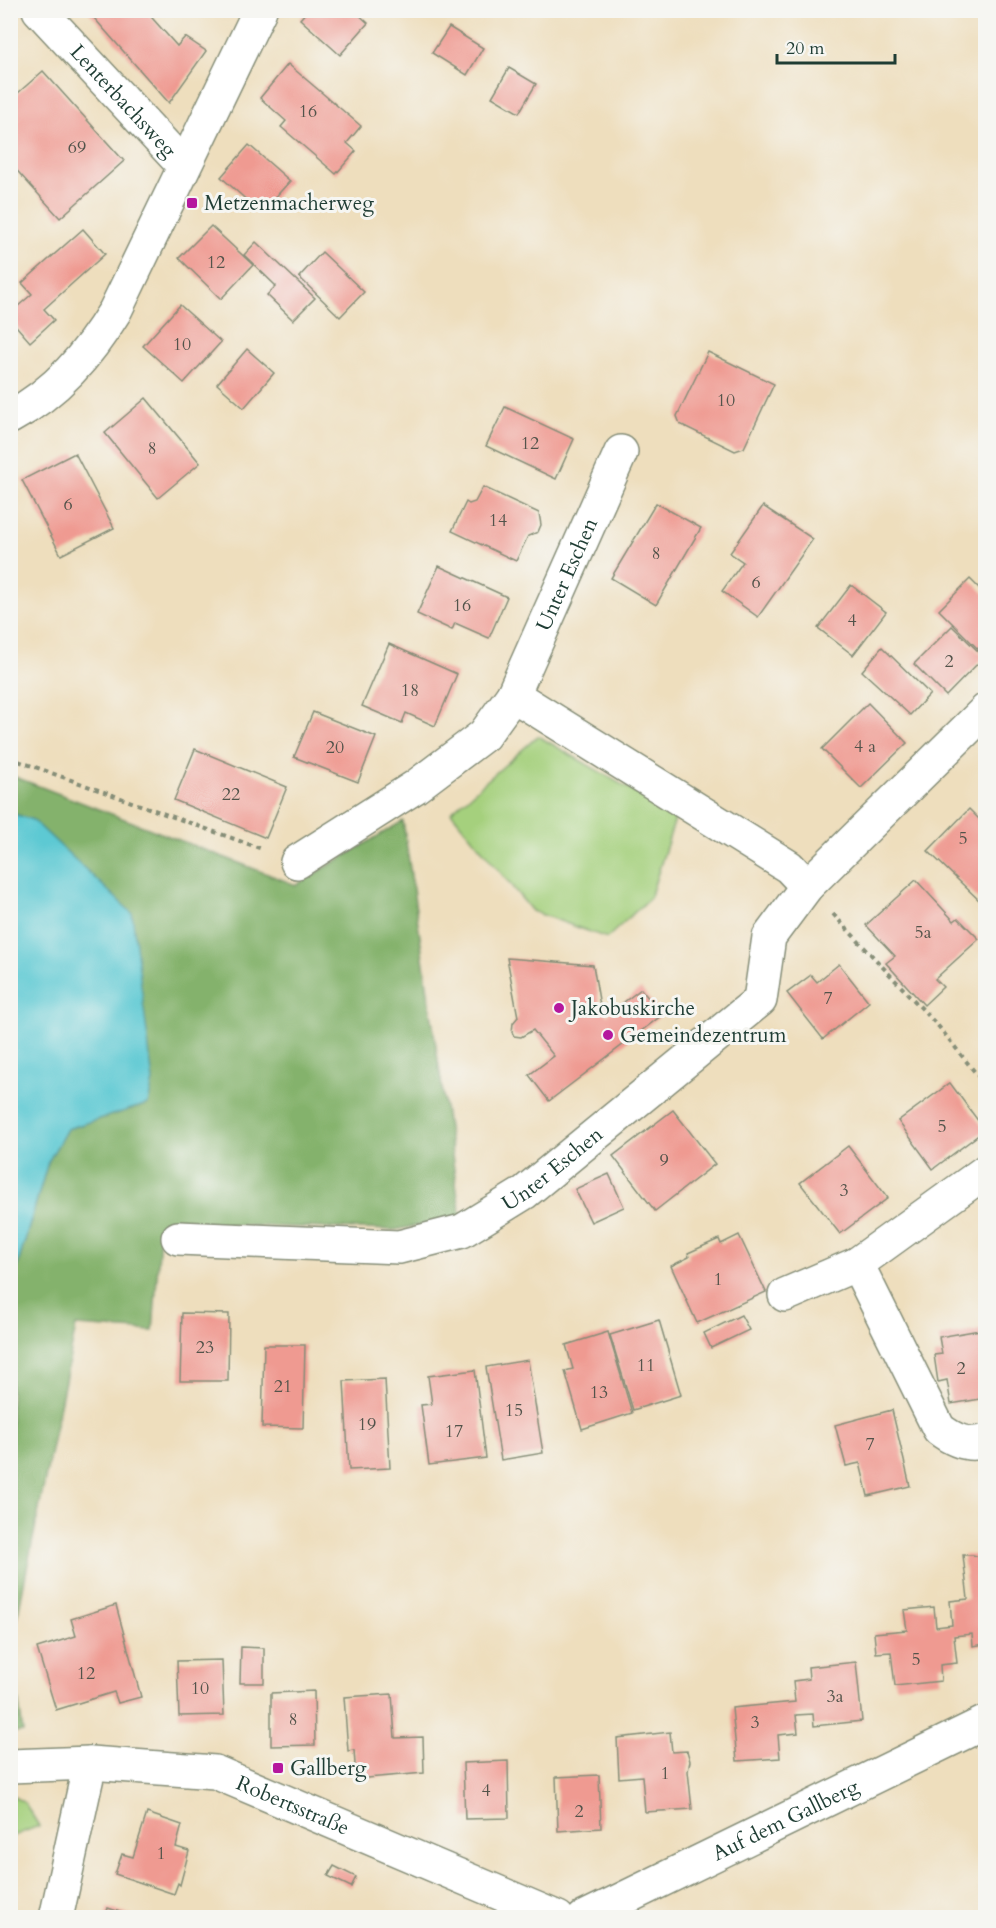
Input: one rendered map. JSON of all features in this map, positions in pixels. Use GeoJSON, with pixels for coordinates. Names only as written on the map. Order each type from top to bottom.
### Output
{"type":"FeatureCollection","features":[{"type":"Feature","properties":{"kind":"street","name":"Lenterbachsweg"},"geometry":{"type":"LineString","coordinates":[[39,10],[184,166]]}},
{"type":"Feature","properties":{"kind":"street"},"geometry":{"type":"LineString","coordinates":[[10,417],[31,406],[65,378],[92,347],[136,271],[260,10]]}},
{"type":"Feature","properties":{"kind":"street","name":"Unter Eschen"},"geometry":{"type":"LineString","coordinates":[[297,862],[415,787],[484,735],[513,695],[621,452]]}},
{"type":"Feature","properties":{"kind":"street"},"geometry":{"type":"LineString","coordinates":[[513,695],[789,867],[807,886]]}},
{"type":"Feature","properties":{"kind":"street","name":"Unter Eschen"},"geometry":{"type":"LineString","coordinates":[[178,1238],[399,1247],[462,1231],[524,1193],[760,1000],[769,937],[807,886],[986,710]]}},
{"type":"Feature","properties":{"kind":"street"},"geometry":{"type":"LineString","coordinates":[[785,1296],[857,1264],[986,1171]]}},
{"type":"Feature","properties":{"kind":"street"},"geometry":{"type":"LineString","coordinates":[[857,1264],[939,1429],[951,1439],[966,1443],[986,1441]]}},
{"type":"Feature","properties":{"kind":"street","name":"Auf dem Gallberg"},"geometry":{"type":"LineString","coordinates":[[584,1917],[986,1722]]}},
{"type":"Feature","properties":{"kind":"street"},"geometry":{"type":"LineString","coordinates":[[56,1917],[90,1763]]}},
{"type":"Feature","properties":{"kind":"street","name":"Robertsstraße"},"geometry":{"type":"LineString","coordinates":[[10,1766],[90,1763],[215,1772],[558,1917]]}},
{"type":"Feature","properties":{"kind":"path"},"geometry":{"type":"LineString","coordinates":[[10,758],[297,862]]}},
{"type":"Feature","properties":{"kind":"path"},"geometry":{"type":"LineString","coordinates":[[807,886],[939,1027],[986,1086]]}},
{"type":"Feature","properties":{"kind":"green space"},"geometry":{"type":"Polygon","coordinates":[[[538,736],[676,816],[650,898],[607,938],[532,911],[451,812],[538,736]]]}},
{"type":"Feature","properties":{"kind":"green space"},"geometry":{"type":"Polygon","coordinates":[[[10,775],[296,885],[403,821],[461,1217],[395,1230],[161,1223],[153,1331],[76,1326],[11,1648],[11,1288],[48,1162],[67,1129],[148,1104],[33,820],[11,813],[10,775]]]}},
{"type":"Feature","properties":{"kind":"green space"},"geometry":{"type":"Polygon","coordinates":[[[11,1648],[23,1732],[11,1733],[11,1648]]]}},
{"type":"Feature","properties":{"kind":"green space"},"geometry":{"type":"Polygon","coordinates":[[[11,1795],[25,1803],[39,1826],[11,1837],[11,1795]]]}},
{"type":"Feature","properties":{"kind":"water"},"geometry":{"type":"Polygon","coordinates":[[[11,813],[33,820],[132,913],[153,1081],[148,1104],[67,1129],[48,1162],[11,1288],[11,813]]]}},
{"type":"Feature","properties":{"kind":"building"},"geometry":{"type":"Polygon","coordinates":[[[87,10],[145,10],[177,46],[185,37],[206,51],[169,103],[87,10]]]}},
{"type":"Feature","properties":{"kind":"building"},"geometry":{"type":"Polygon","coordinates":[[[308,10],[354,10],[368,23],[340,55],[300,19],[308,10]]]}},
{"type":"Feature","properties":{"kind":"building"},"geometry":{"type":"Polygon","coordinates":[[[449,27],[483,48],[467,75],[432,53],[449,27]]]}},
{"type":"Feature","properties":{"kind":"building"},"geometry":{"type":"Polygon","coordinates":[[[288,64],[361,126],[347,143],[356,151],[336,174],[281,127],[286,121],[260,98],[288,64]]]}},
{"type":"Feature","properties":{"kind":"building"},"geometry":{"type":"Polygon","coordinates":[[[509,68],[536,84],[519,113],[492,97],[509,68]]]}},
{"type":"Feature","properties":{"kind":"building"},"geometry":{"type":"Polygon","coordinates":[[[43,71],[124,161],[60,218],[10,163],[10,100],[43,71]]]}},
{"type":"Feature","properties":{"kind":"building"},"geometry":{"type":"Polygon","coordinates":[[[249,145],[290,181],[261,213],[221,177],[249,145]]]}},
{"type":"Feature","properties":{"kind":"building"},"geometry":{"type":"Polygon","coordinates":[[[211,226],[253,265],[221,299],[179,258],[211,226]]]}},
{"type":"Feature","properties":{"kind":"building"},"geometry":{"type":"Polygon","coordinates":[[[83,229],[105,254],[44,309],[54,320],[30,342],[10,319],[10,313],[32,294],[22,283],[83,229]]]}},
{"type":"Feature","properties":{"kind":"building"},"geometry":{"type":"Polygon","coordinates":[[[256,242],[315,298],[293,320],[267,295],[276,286],[244,255],[256,242]]]}},
{"type":"Feature","properties":{"kind":"building"},"geometry":{"type":"Polygon","coordinates":[[[322,252],[364,292],[340,317],[299,277],[322,252]]]}},
{"type":"Feature","properties":{"kind":"building"},"geometry":{"type":"Polygon","coordinates":[[[180,305],[221,342],[184,383],[143,346],[180,305]]]}},
{"type":"Feature","properties":{"kind":"building"},"geometry":{"type":"Polygon","coordinates":[[[247,349],[274,373],[244,408],[217,384],[247,349]]]}},
{"type":"Feature","properties":{"kind":"building"},"geometry":{"type":"Polygon","coordinates":[[[708,352],[774,384],[744,448],[735,451],[680,424],[677,416],[708,352]]]}},
{"type":"Feature","properties":{"kind":"building"},"geometry":{"type":"Polygon","coordinates":[[[146,398],[200,463],[158,498],[105,433],[146,398]]]}},
{"type":"Feature","properties":{"kind":"building"},"geometry":{"type":"Polygon","coordinates":[[[505,407],[574,439],[556,479],[486,446],[505,407]]]}},
{"type":"Feature","properties":{"kind":"building"},"geometry":{"type":"Polygon","coordinates":[[[75,453],[114,528],[61,555],[22,480],[75,453]]]}},
{"type":"Feature","properties":{"kind":"building"},"geometry":{"type":"Polygon","coordinates":[[[483,487],[539,513],[541,525],[538,532],[528,536],[516,561],[452,531],[466,502],[469,504],[475,502],[483,487]]]}},
{"type":"Feature","properties":{"kind":"building"},"geometry":{"type":"Polygon","coordinates":[[[656,503],[701,528],[656,605],[611,578],[656,503]]]}},
{"type":"Feature","properties":{"kind":"building"},"geometry":{"type":"Polygon","coordinates":[[[763,506],[813,539],[758,617],[722,591],[743,562],[730,553],[763,506]]]}},
{"type":"Feature","properties":{"kind":"building"},"geometry":{"type":"Polygon","coordinates":[[[439,566],[507,597],[489,638],[455,623],[452,630],[417,614],[439,566]]]}},
{"type":"Feature","properties":{"kind":"building"},"geometry":{"type":"Polygon","coordinates":[[[970,579],[986,595],[986,657],[939,610],[970,579]]]}},
{"type":"Feature","properties":{"kind":"building"},"geometry":{"type":"Polygon","coordinates":[[[851,585],[886,612],[853,655],[818,628],[851,585]]]}},
{"type":"Feature","properties":{"kind":"building"},"geometry":{"type":"Polygon","coordinates":[[[952,626],[984,657],[946,696],[914,664],[952,626]]]}},
{"type":"Feature","properties":{"kind":"building"},"geometry":{"type":"Polygon","coordinates":[[[389,644],[457,674],[435,726],[406,713],[402,723],[362,706],[389,644]]]}},
{"type":"Feature","properties":{"kind":"building"},"geometry":{"type":"Polygon","coordinates":[[[882,647],[930,694],[910,715],[862,671],[882,647]]]}},
{"type":"Feature","properties":{"kind":"building"},"geometry":{"type":"Polygon","coordinates":[[[868,703],[907,743],[861,788],[822,749],[868,703]]]}},
{"type":"Feature","properties":{"kind":"building"},"geometry":{"type":"Polygon","coordinates":[[[313,712],[376,737],[358,782],[294,757],[313,712]]]}},
{"type":"Feature","properties":{"kind":"building"},"geometry":{"type":"Polygon","coordinates":[[[195,749],[287,787],[266,838],[174,800],[195,749]]]}},
{"type":"Feature","properties":{"kind":"building"},"geometry":{"type":"Polygon","coordinates":[[[969,809],[986,826],[986,898],[981,902],[928,851],[969,809]]]}},
{"type":"Feature","properties":{"kind":"building"},"geometry":{"type":"Polygon","coordinates":[[[916,880],[954,921],[958,918],[979,939],[935,979],[943,987],[924,1005],[886,963],[895,956],[866,925],[916,880]]]}},
{"type":"Feature","properties":{"kind":"building"},"geometry":{"type":"Polygon","coordinates":[[[507,958],[593,965],[600,1006],[607,1015],[641,989],[662,1015],[549,1101],[529,1075],[554,1056],[533,1030],[521,1037],[514,1036],[512,1032],[513,1023],[518,1017],[507,958]]]}},
{"type":"Feature","properties":{"kind":"building"},"geometry":{"type":"Polygon","coordinates":[[[839,964],[869,1002],[823,1039],[787,993],[811,975],[817,982],[839,964]]]}},
{"type":"Feature","properties":{"kind":"building"},"geometry":{"type":"Polygon","coordinates":[[[950,1083],[985,1130],[933,1169],[898,1121],[950,1083]]]}},
{"type":"Feature","properties":{"kind":"building"},"geometry":{"type":"Polygon","coordinates":[[[673,1110],[715,1164],[655,1211],[613,1156],[673,1110]]]}},
{"type":"Feature","properties":{"kind":"building"},"geometry":{"type":"Polygon","coordinates":[[[848,1146],[888,1198],[840,1234],[800,1183],[848,1146]]]}},
{"type":"Feature","properties":{"kind":"building"},"geometry":{"type":"Polygon","coordinates":[[[609,1174],[624,1207],[591,1222],[575,1189],[609,1174]]]}},
{"type":"Feature","properties":{"kind":"building"},"geometry":{"type":"Polygon","coordinates":[[[739,1235],[766,1292],[697,1323],[671,1266],[689,1257],[688,1253],[719,1239],[721,1244],[739,1235]]]}},
{"type":"Feature","properties":{"kind":"building"},"geometry":{"type":"Polygon","coordinates":[[[182,1313],[229,1314],[228,1381],[180,1381],[182,1313]]]}},
{"type":"Feature","properties":{"kind":"building"},"geometry":{"type":"Polygon","coordinates":[[[741,1315],[749,1330],[711,1348],[704,1333],[741,1315]]]}},
{"type":"Feature","properties":{"kind":"building"},"geometry":{"type":"Polygon","coordinates":[[[659,1320],[681,1395],[633,1410],[610,1335],[659,1320]]]}},
{"type":"Feature","properties":{"kind":"building"},"geometry":{"type":"Polygon","coordinates":[[[986,1329],[986,1398],[951,1404],[947,1380],[938,1382],[934,1355],[942,1354],[939,1337],[986,1329]]]}},
{"type":"Feature","properties":{"kind":"building"},"geometry":{"type":"Polygon","coordinates":[[[608,1332],[632,1413],[582,1429],[565,1371],[573,1369],[566,1345],[608,1332]]]}},
{"type":"Feature","properties":{"kind":"building"},"geometry":{"type":"Polygon","coordinates":[[[264,1345],[305,1345],[303,1428],[262,1427],[264,1345]]]}},
{"type":"Feature","properties":{"kind":"building"},"geometry":{"type":"Polygon","coordinates":[[[528,1360],[543,1453],[501,1460],[486,1367],[528,1360]]]}},
{"type":"Feature","properties":{"kind":"building"},"geometry":{"type":"Polygon","coordinates":[[[475,1370],[486,1458],[429,1465],[421,1405],[432,1404],[428,1376],[475,1370]]]}},
{"type":"Feature","properties":{"kind":"building"},"geometry":{"type":"Polygon","coordinates":[[[385,1379],[390,1468],[349,1470],[344,1381],[385,1379]]]}},
{"type":"Feature","properties":{"kind":"building"},"geometry":{"type":"Polygon","coordinates":[[[892,1410],[910,1486],[868,1496],[860,1463],[846,1466],[835,1425],[892,1410]]]}},
{"type":"Feature","properties":{"kind":"building"},"geometry":{"type":"Polygon","coordinates":[[[963,1555],[986,1559],[986,1644],[973,1646],[972,1634],[954,1636],[957,1663],[940,1665],[941,1681],[895,1686],[891,1652],[876,1653],[874,1633],[907,1630],[904,1610],[934,1607],[936,1627],[952,1625],[950,1601],[968,1599],[963,1555]]]}},
{"type":"Feature","properties":{"kind":"building"},"geometry":{"type":"Polygon","coordinates":[[[116,1605],[141,1697],[118,1703],[114,1692],[56,1710],[37,1648],[76,1636],[71,1619],[116,1605]]]}},
{"type":"Feature","properties":{"kind":"building"},"geometry":{"type":"Polygon","coordinates":[[[241,1647],[264,1648],[264,1683],[240,1683],[241,1647]]]}},
{"type":"Feature","properties":{"kind":"building"},"geometry":{"type":"Polygon","coordinates":[[[222,1660],[224,1715],[179,1716],[177,1661],[222,1660]]]}},
{"type":"Feature","properties":{"kind":"building"},"geometry":{"type":"Polygon","coordinates":[[[856,1662],[862,1721],[814,1726],[813,1714],[796,1715],[798,1733],[778,1735],[780,1758],[737,1761],[732,1708],[795,1702],[793,1681],[809,1679],[808,1667],[856,1662]]]}},
{"type":"Feature","properties":{"kind":"building"},"geometry":{"type":"Polygon","coordinates":[[[314,1691],[315,1745],[271,1746],[271,1693],[314,1691]]]}},
{"type":"Feature","properties":{"kind":"building"},"geometry":{"type":"Polygon","coordinates":[[[392,1694],[395,1738],[423,1737],[424,1773],[356,1779],[354,1750],[348,1751],[344,1697],[392,1694]]]}},
{"type":"Feature","properties":{"kind":"building"},"geometry":{"type":"Polygon","coordinates":[[[670,1732],[672,1752],[687,1751],[690,1761],[688,1771],[692,1809],[645,1812],[642,1776],[619,1778],[617,1738],[670,1732]]]}},
{"type":"Feature","properties":{"kind":"building"},"geometry":{"type":"Polygon","coordinates":[[[508,1761],[509,1818],[465,1819],[463,1763],[508,1761]]]}},
{"type":"Feature","properties":{"kind":"building"},"geometry":{"type":"Polygon","coordinates":[[[599,1775],[601,1828],[558,1831],[556,1777],[599,1775]]]}},
{"type":"Feature","properties":{"kind":"building"},"geometry":{"type":"Polygon","coordinates":[[[147,1813],[182,1825],[176,1847],[189,1851],[180,1885],[178,1883],[174,1894],[115,1874],[122,1854],[133,1857],[147,1813]]]}},
{"type":"Feature","properties":{"kind":"building"},"geometry":{"type":"Polygon","coordinates":[[[334,1866],[356,1877],[351,1887],[328,1876],[334,1866]]]}},
{"type":"Feature","properties":{"kind":"building"},"geometry":{"type":"Polygon","coordinates":[[[108,1908],[135,1917],[135,1918],[105,1918],[108,1908]]]}},
{"type":"Feature","properties":{"kind":"place","name":"Metzenmacherweg"},"geometry":{"type":"Point","coordinates":[192,203]}},
{"type":"Feature","properties":{"kind":"place","name":"Jakobuskirche"},"geometry":{"type":"Point","coordinates":[559,1008]}},
{"type":"Feature","properties":{"kind":"place","name":"Gemeindezentrum"},"geometry":{"type":"Point","coordinates":[608,1035]}},
{"type":"Feature","properties":{"kind":"place","name":"Gallberg"},"geometry":{"type":"Point","coordinates":[278,1768]}}]}
